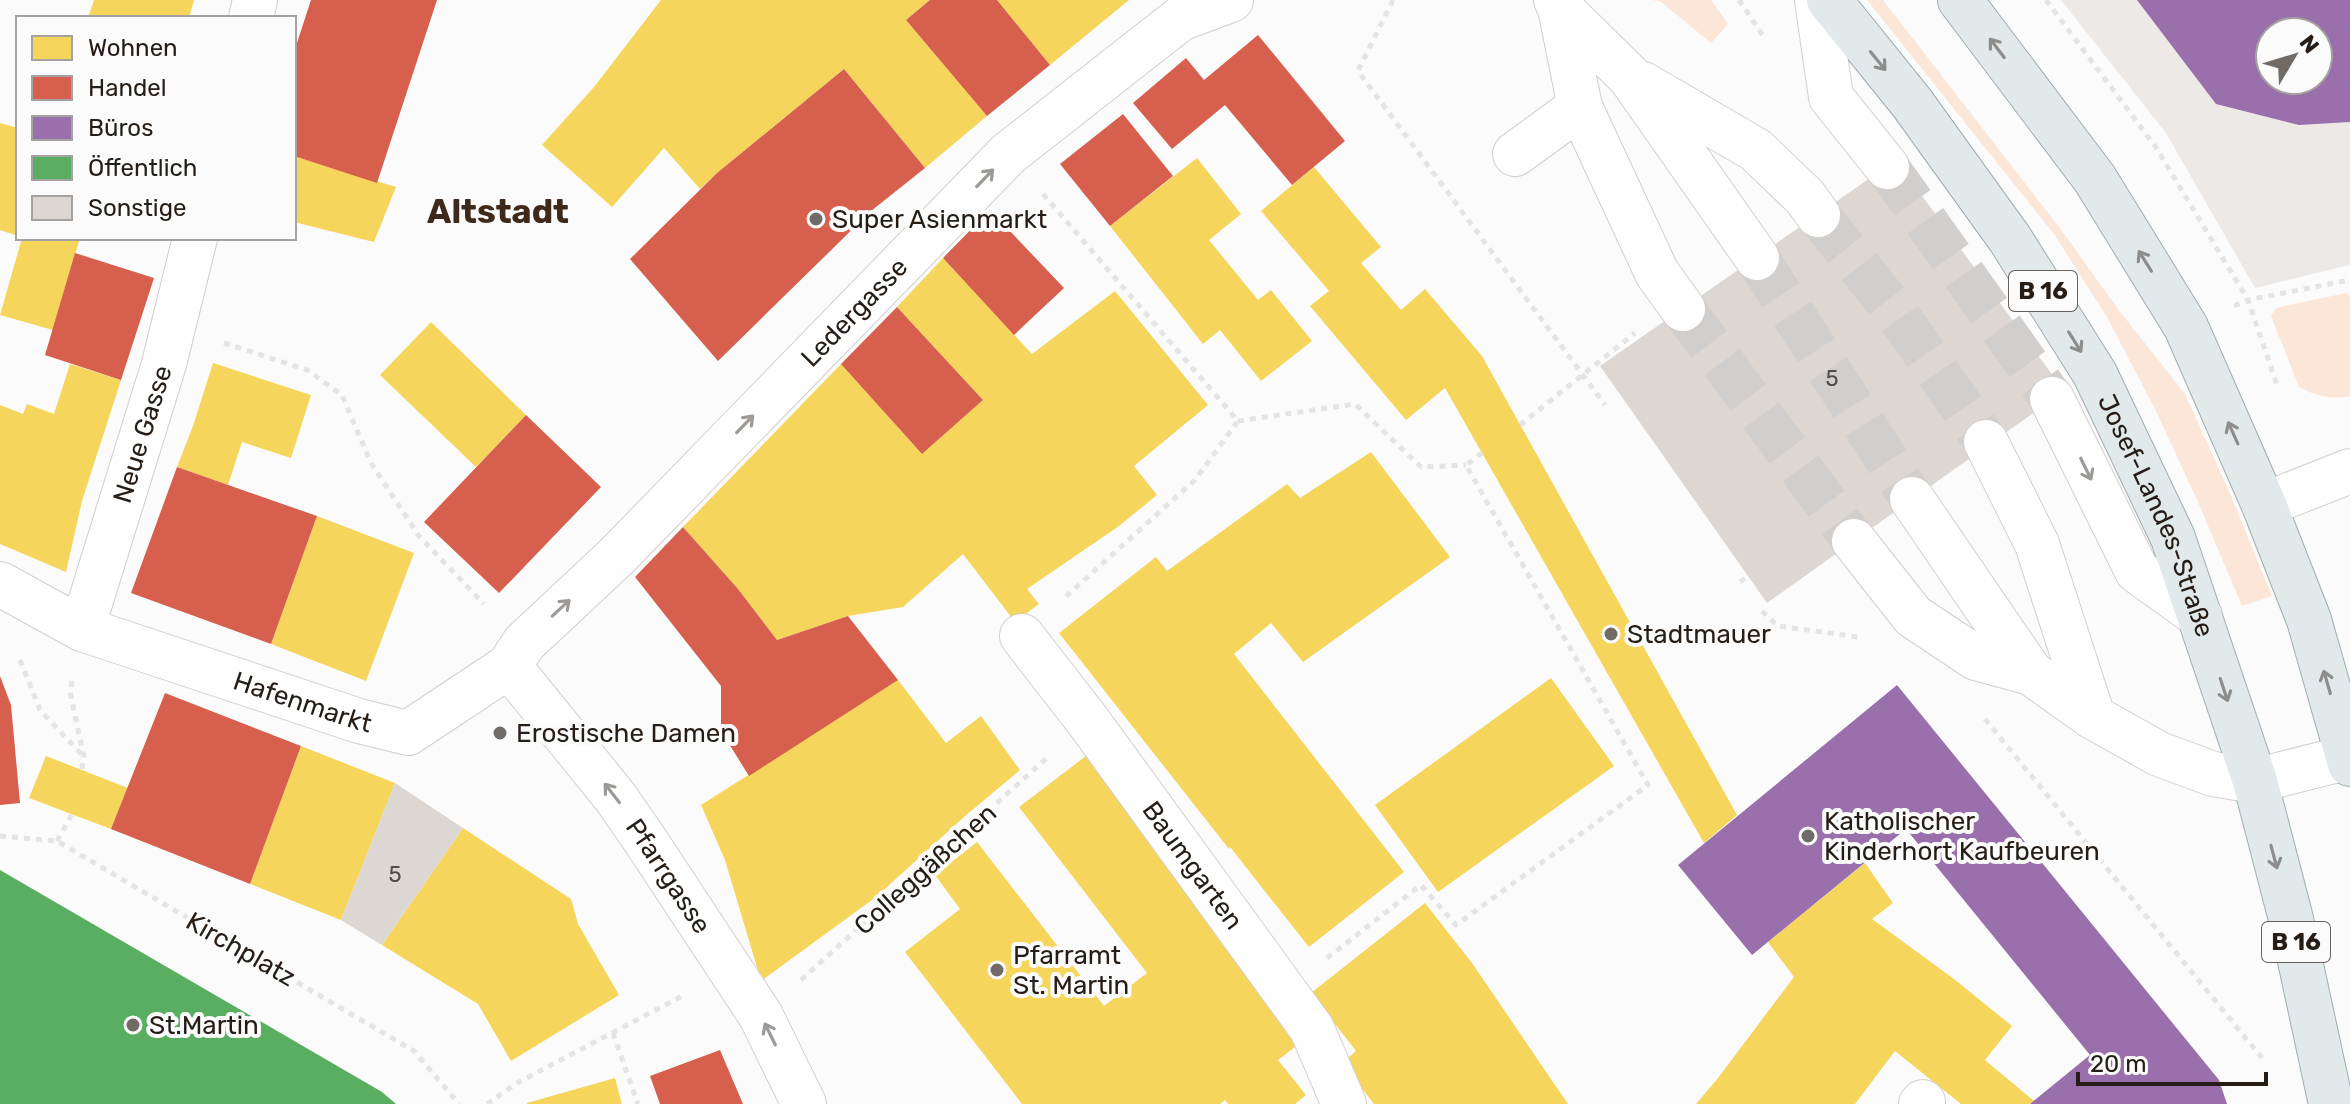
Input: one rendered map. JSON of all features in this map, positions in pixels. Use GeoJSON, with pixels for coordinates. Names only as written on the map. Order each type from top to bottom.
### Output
{"type":"FeatureCollection","features":[{"type":"Feature","properties":{"kind":"main road","name":"Josef-Landes-Straße"},"geometry":{"type":"LineString","coordinates":[[1829,0],[1912,103],[2010,239],[2095,374],[2173,538],[2255,781],[2291,919],[2331,1104]]}},
{"type":"Feature","properties":{"kind":"main road"},"geometry":{"type":"LineString","coordinates":[[1960,0],[2095,179],[2186,327],[2264,505],[2309,620],[2349,761]]}},
{"type":"Feature","properties":{"kind":"street","name":"Ledergasse"},"geometry":{"type":"LineString","coordinates":[[516,654],[617,556],[1008,154],[1180,19],[1231,0]]}},
{"type":"Feature","properties":{"kind":"street"},"geometry":{"type":"LineString","coordinates":[[1817,0],[1831,97],[1887,167]]}},
{"type":"Feature","properties":{"kind":"street"},"geometry":{"type":"LineString","coordinates":[[1558,4],[1630,77],[1757,258]]}},
{"type":"Feature","properties":{"kind":"street"},"geometry":{"type":"LineString","coordinates":[[1558,4],[1580,107],[1657,273],[1683,309]]}},
{"type":"Feature","properties":{"kind":"street"},"geometry":{"type":"LineString","coordinates":[[1630,77],[1756,150],[1805,197],[1818,215]]}},
{"type":"Feature","properties":{"kind":"street"},"geometry":{"type":"LineString","coordinates":[[1515,154],[1580,107]]}},
{"type":"Feature","properties":{"kind":"street","name":"Neue Gasse"},"geometry":{"type":"LineString","coordinates":[[82,629],[164,364],[195,240]]}},
{"type":"Feature","properties":{"kind":"street"},"geometry":{"type":"LineString","coordinates":[[2052,399],[2137,571],[2200,616]]}},
{"type":"Feature","properties":{"kind":"street"},"geometry":{"type":"LineString","coordinates":[[1986,442],[2037,544],[2093,717]]}},
{"type":"Feature","properties":{"kind":"street"},"geometry":{"type":"LineString","coordinates":[[2264,505],[2350,471]]}},
{"type":"Feature","properties":{"kind":"street"},"geometry":{"type":"LineString","coordinates":[[1912,499],[2031,673]]}},
{"type":"Feature","properties":{"kind":"street"},"geometry":{"type":"LineString","coordinates":[[1854,541],[1913,616],[1976,658],[2031,673],[2093,717],[2159,754],[2213,774],[2255,781],[2349,761]]}},
{"type":"Feature","properties":{"kind":"street"},"geometry":{"type":"LineString","coordinates":[[0,584],[82,629]]}},
{"type":"Feature","properties":{"kind":"street","name":"Hafenmarkt"},"geometry":{"type":"LineString","coordinates":[[82,629],[359,721],[408,733],[516,654]]}},
{"type":"Feature","properties":{"kind":"street","name":"Baumgarten"},"geometry":{"type":"LineString","coordinates":[[1022,636],[1088,721],[1312,1029],[1344,1104]]}},
{"type":"Feature","properties":{"kind":"street","name":"Pfarrgasse"},"geometry":{"type":"LineString","coordinates":[[516,654],[761,1016],[804,1104]]}},
{"type":"Feature","properties":{"kind":"path"},"geometry":{"type":"LineString","coordinates":[[1393,0],[1358,71],[1605,405]]}},
{"type":"Feature","properties":{"kind":"path"},"geometry":{"type":"LineString","coordinates":[[2046,0],[2155,146],[2248,300]]}},
{"type":"Feature","properties":{"kind":"path"},"geometry":{"type":"LineString","coordinates":[[1008,154],[1238,421]]}},
{"type":"Feature","properties":{"kind":"path"},"geometry":{"type":"LineString","coordinates":[[2186,327],[2248,300],[2350,280]]}},
{"type":"Feature","properties":{"kind":"path"},"geometry":{"type":"LineString","coordinates":[[173,328],[307,370],[342,395],[371,463],[419,536],[489,610],[516,654]]}},
{"type":"Feature","properties":{"kind":"path"},"geometry":{"type":"LineString","coordinates":[[1022,636],[1195,480],[1238,421],[1355,404],[1421,467],[1466,465],[1482,453]]}},
{"type":"Feature","properties":{"kind":"path"},"geometry":{"type":"LineString","coordinates":[[1285,991],[1421,885],[1456,925],[1648,785],[1466,465]]}},
{"type":"Feature","properties":{"kind":"path"},"geometry":{"type":"LineString","coordinates":[[1740,582],[1747,577]]}},
{"type":"Feature","properties":{"kind":"path"},"geometry":{"type":"LineString","coordinates":[[1762,611],[1778,626],[1867,639]]}},
{"type":"Feature","properties":{"kind":"path"},"geometry":{"type":"LineString","coordinates":[[17,653],[40,710],[84,757]]}},
{"type":"Feature","properties":{"kind":"path"},"geometry":{"type":"LineString","coordinates":[[70,692],[84,757],[82,769]]}},
{"type":"Feature","properties":{"kind":"path"},"geometry":{"type":"LineString","coordinates":[[1976,708],[2251,1047],[2272,1068]]}},
{"type":"Feature","properties":{"kind":"path","name":"Colleggäßchen"},"geometry":{"type":"LineString","coordinates":[[761,1016],[1088,721]]}},
{"type":"Feature","properties":{"kind":"path"},"geometry":{"type":"LineString","coordinates":[[57,841],[72,814]]}},
{"type":"Feature","properties":{"kind":"path","name":"Kirchplatz"},"geometry":{"type":"LineString","coordinates":[[0,836],[57,841],[414,1051],[459,1104]]}},
{"type":"Feature","properties":{"kind":"path"},"geometry":{"type":"LineString","coordinates":[[487,1104],[517,1083],[730,969]]}},
{"type":"Feature","properties":{"kind":"path"},"geometry":{"type":"LineString","coordinates":[[613,1033],[638,1104]]}},
{"type":"Feature","properties":{"kind":"shaded area"},"geometry":{"type":"Polygon","coordinates":[[[1651,0],[1711,0],[1728,24],[1711,43],[1660,1],[1651,0]]]}},
{"type":"Feature","properties":{"kind":"shaded area"},"geometry":{"type":"Polygon","coordinates":[[[1867,0],[1883,0],[2185,394],[2272,596],[2242,606],[2155,409],[2107,317],[2054,234],[1867,0]]]}},
{"type":"Feature","properties":{"kind":"shaded area"},"geometry":{"type":"Polygon","coordinates":[[[2061,0],[2350,0],[2350,265],[2255,288],[2166,133],[2061,0]]]}},
{"type":"Feature","properties":{"kind":"shaded area"},"geometry":{"type":"Polygon","coordinates":[[[2346,293],[2350,297],[2350,396],[2336,398],[2318,395],[2299,387],[2271,316],[2276,308],[2346,293]]]}},
{"type":"Feature","properties":{"kind":"building: Wohnen"},"geometry":{"type":"Polygon","coordinates":[[[94,0],[194,0],[190,16],[89,16],[94,0]]]}},
{"type":"Feature","properties":{"kind":"building: Wohnen"},"geometry":{"type":"Polygon","coordinates":[[[661,0],[930,0],[906,20],[987,116],[925,168],[844,69],[700,189],[664,148],[612,207],[542,145],[594,87],[661,0]]]}},
{"type":"Feature","properties":{"kind":"building: Wohnen"},"geometry":{"type":"Polygon","coordinates":[[[997,0],[1129,0],[1050,65],[997,0]]]}},
{"type":"Feature","properties":{"kind":"building: Wohnen"},"geometry":{"type":"Polygon","coordinates":[[[0,123],[16,127],[16,235],[0,230],[0,123]]]}},
{"type":"Feature","properties":{"kind":"building: Wohnen"},"geometry":{"type":"Polygon","coordinates":[[[296,157],[396,187],[374,242],[296,222],[296,157]]]}},
{"type":"Feature","properties":{"kind":"building: Wohnen"},"geometry":{"type":"Polygon","coordinates":[[[1197,158],[1241,214],[1209,240],[1258,300],[1271,290],[1312,341],[1261,381],[1220,330],[1203,344],[1110,226],[1197,158]]]}},
{"type":"Feature","properties":{"kind":"building: Wohnen"},"geometry":{"type":"Polygon","coordinates":[[[1314,167],[1381,247],[1361,263],[1401,310],[1425,289],[1482,356],[1737,815],[1704,843],[1445,388],[1406,420],[1310,306],[1329,291],[1261,211],[1314,167]]]}},
{"type":"Feature","properties":{"kind":"building: Wohnen"},"geometry":{"type":"Polygon","coordinates":[[[21,240],[79,240],[53,330],[0,315],[21,240]]]}},
{"type":"Feature","properties":{"kind":"building: Wohnen"},"geometry":{"type":"Polygon","coordinates":[[[943,258],[1032,354],[1115,291],[1208,405],[1134,466],[1157,495],[1119,526],[1027,589],[1039,604],[1015,622],[963,554],[903,607],[848,616],[777,640],[738,589],[683,527],[841,364],[922,454],[983,400],[897,307],[943,258]]]}},
{"type":"Feature","properties":{"kind":"building: Wohnen"},"geometry":{"type":"Polygon","coordinates":[[[431,322],[526,415],[476,467],[380,375],[431,322]]]}},
{"type":"Feature","properties":{"kind":"building: Wohnen"},"geometry":{"type":"Polygon","coordinates":[[[213,363],[311,395],[291,458],[242,442],[228,485],[177,467],[213,363]]]}},
{"type":"Feature","properties":{"kind":"building: Wohnen"},"geometry":{"type":"Polygon","coordinates":[[[70,364],[121,380],[82,501],[66,572],[0,544],[0,405],[23,414],[27,404],[54,414],[70,364]]]}},
{"type":"Feature","properties":{"kind":"building: Wohnen"},"geometry":{"type":"Polygon","coordinates":[[[1371,452],[1450,557],[1303,662],[1271,623],[1234,654],[1404,872],[1309,947],[1059,633],[1156,557],[1167,571],[1287,484],[1300,498],[1371,452]]]}},
{"type":"Feature","properties":{"kind":"building: Wohnen"},"geometry":{"type":"Polygon","coordinates":[[[317,516],[414,553],[366,681],[271,644],[317,516]]]}},
{"type":"Feature","properties":{"kind":"building: Wohnen"},"geometry":{"type":"Polygon","coordinates":[[[1551,678],[1614,766],[1438,892],[1375,805],[1551,678]]]}},
{"type":"Feature","properties":{"kind":"building: Wohnen"},"geometry":{"type":"Polygon","coordinates":[[[898,680],[946,743],[981,716],[1020,770],[876,897],[761,981],[725,860],[701,805],[898,680]]]}},
{"type":"Feature","properties":{"kind":"building: Wohnen"},"geometry":{"type":"Polygon","coordinates":[[[301,746],[395,783],[341,920],[250,884],[301,746]]]}},
{"type":"Feature","properties":{"kind":"building: Wohnen"},"geometry":{"type":"Polygon","coordinates":[[[46,756],[128,788],[111,829],[29,798],[46,756]]]}},
{"type":"Feature","properties":{"kind":"building: Wohnen","name":"Pfarramt St. Martin"},"geometry":{"type":"Polygon","coordinates":[[[1086,756],[1304,1040],[1278,1060],[1306,1095],[1295,1104],[1228,1104],[1225,1100],[1220,1104],[1022,1104],[905,952],[960,909],[935,875],[977,842],[1104,1006],[1147,973],[1019,807],[1086,756]]]}},
{"type":"Feature","properties":{"kind":"building: Wohnen"},"geometry":{"type":"Polygon","coordinates":[[[463,828],[571,899],[578,924],[619,995],[511,1061],[478,1004],[382,945],[463,828]]]}},
{"type":"Feature","properties":{"kind":"building: Wohnen"},"geometry":{"type":"Polygon","coordinates":[[[1865,863],[1893,903],[1872,919],[2012,1026],[1985,1060],[2034,1101],[2030,1104],[1961,1104],[1895,1051],[1855,1104],[1696,1104],[1794,977],[1768,942],[1865,863]]]}},
{"type":"Feature","properties":{"kind":"building: Wohnen"},"geometry":{"type":"Polygon","coordinates":[[[1425,903],[1472,963],[1568,1104],[1374,1104],[1342,1063],[1356,1051],[1311,993],[1425,903]]]}},
{"type":"Feature","properties":{"kind":"building: Wohnen"},"geometry":{"type":"Polygon","coordinates":[[[615,1078],[622,1104],[527,1104],[527,1103],[615,1078]]]}},
{"type":"Feature","properties":{"kind":"building: Handel"},"geometry":{"type":"Polygon","coordinates":[[[311,0],[437,0],[377,183],[296,157],[296,46],[311,0]]]}},
{"type":"Feature","properties":{"kind":"building: Handel"},"geometry":{"type":"Polygon","coordinates":[[[930,0],[997,0],[1050,65],[987,116],[906,20],[930,0]]]}},
{"type":"Feature","properties":{"kind":"building: Handel"},"geometry":{"type":"Polygon","coordinates":[[[1258,35],[1345,141],[1292,185],[1225,105],[1172,149],[1133,103],[1186,58],[1204,80],[1258,35]]]}},
{"type":"Feature","properties":{"kind":"building: Handel"},"geometry":{"type":"Polygon","coordinates":[[[844,69],[925,168],[871,211],[718,361],[630,259],[717,173],[844,69]]]}},
{"type":"Feature","properties":{"kind":"building: Handel"},"geometry":{"type":"Polygon","coordinates":[[[1123,114],[1173,176],[1110,226],[1060,164],[1123,114]]]}},
{"type":"Feature","properties":{"kind":"building: Handel"},"geometry":{"type":"Polygon","coordinates":[[[990,210],[1064,288],[1014,335],[943,258],[990,210]]]}},
{"type":"Feature","properties":{"kind":"building: Handel"},"geometry":{"type":"Polygon","coordinates":[[[75,253],[154,278],[121,380],[45,355],[75,253]]]}},
{"type":"Feature","properties":{"kind":"building: Handel"},"geometry":{"type":"Polygon","coordinates":[[[897,307],[983,400],[922,454],[841,364],[897,307]]]}},
{"type":"Feature","properties":{"kind":"building: Handel"},"geometry":{"type":"Polygon","coordinates":[[[526,415],[601,487],[499,593],[424,522],[526,415]]]}},
{"type":"Feature","properties":{"kind":"building: Handel"},"geometry":{"type":"Polygon","coordinates":[[[177,467],[317,516],[271,644],[131,593],[177,467]]]}},
{"type":"Feature","properties":{"kind":"building: Handel"},"geometry":{"type":"Polygon","coordinates":[[[683,527],[738,589],[777,640],[848,616],[898,680],[749,776],[721,731],[721,686],[635,577],[683,527]]]}},
{"type":"Feature","properties":{"kind":"building: Handel"},"geometry":{"type":"Polygon","coordinates":[[[0,676],[11,705],[20,803],[0,805],[0,676]]]}},
{"type":"Feature","properties":{"kind":"building: Handel"},"geometry":{"type":"Polygon","coordinates":[[[165,693],[301,746],[250,884],[111,829],[165,693]]]}},
{"type":"Feature","properties":{"kind":"building: Handel"},"geometry":{"type":"Polygon","coordinates":[[[720,1050],[743,1104],[660,1104],[650,1076],[720,1050]]]}},
{"type":"Feature","properties":{"kind":"building: Büros"},"geometry":{"type":"Polygon","coordinates":[[[2137,0],[2350,0],[2350,122],[2299,125],[2216,104],[2137,0]]]}},
{"type":"Feature","properties":{"kind":"building: Büros"},"geometry":{"type":"Polygon","coordinates":[[[1897,685],[2219,1080],[2227,1104],[2030,1104],[2090,1055],[1906,829],[1752,955],[1678,865],[1897,685]]]}},
{"type":"Feature","properties":{"kind":"building: Öffentlich","name":"St.Martin"},"geometry":{"type":"Polygon","coordinates":[[[0,870],[382,1092],[396,1104],[0,1104],[0,870]]]}},
{"type":"Feature","properties":{"kind":"building: Sonstige"},"geometry":{"type":"Polygon","coordinates":[[[1896,160],[2064,391],[1767,603],[1600,366],[1896,160]]]}},
{"type":"Feature","properties":{"kind":"building: Sonstige"},"geometry":{"type":"Polygon","coordinates":[[[395,783],[463,828],[382,945],[341,920],[395,783]]]}},
{"type":"Feature","properties":{"kind":"tunnel"},"geometry":{"type":"LineString","coordinates":[[1887,167],[2052,399]]}},
{"type":"Feature","properties":{"kind":"tunnel"},"geometry":{"type":"LineString","coordinates":[[1818,215],[1900,318],[1986,442]]}},
{"type":"Feature","properties":{"kind":"tunnel"},"geometry":{"type":"LineString","coordinates":[[1757,258],[1912,499]]}},
{"type":"Feature","properties":{"kind":"tunnel"},"geometry":{"type":"LineString","coordinates":[[1683,309],[1854,541]]}},
{"type":"Feature","properties":{"kind":"place","name":"Super Asienmarkt"},"geometry":{"type":"Point","coordinates":[816,219]}},
{"type":"Feature","properties":{"kind":"place","name":"Stadtmauer"},"geometry":{"type":"Point","coordinates":[1611,634]}},
{"type":"Feature","properties":{"kind":"place","name":"Erostische Damen"},"geometry":{"type":"Point","coordinates":[500,733]}},
{"type":"Feature","properties":{"kind":"place","name":"Katholischer Kinderhort Kaufbeuren"},"geometry":{"type":"Point","coordinates":[1808,836]}},
{"type":"Feature","properties":{"kind":"place","name":"Pfarramt St. Martin"},"geometry":{"type":"Point","coordinates":[997,970]}},
{"type":"Feature","properties":{"kind":"place","name":"St.Martin"},"geometry":{"type":"Point","coordinates":[133,1025]}},
{"type":"Feature","properties":{"kind":"district","name":"Altstadt"},"geometry":{"type":"Point","coordinates":[498,211]}}]}
